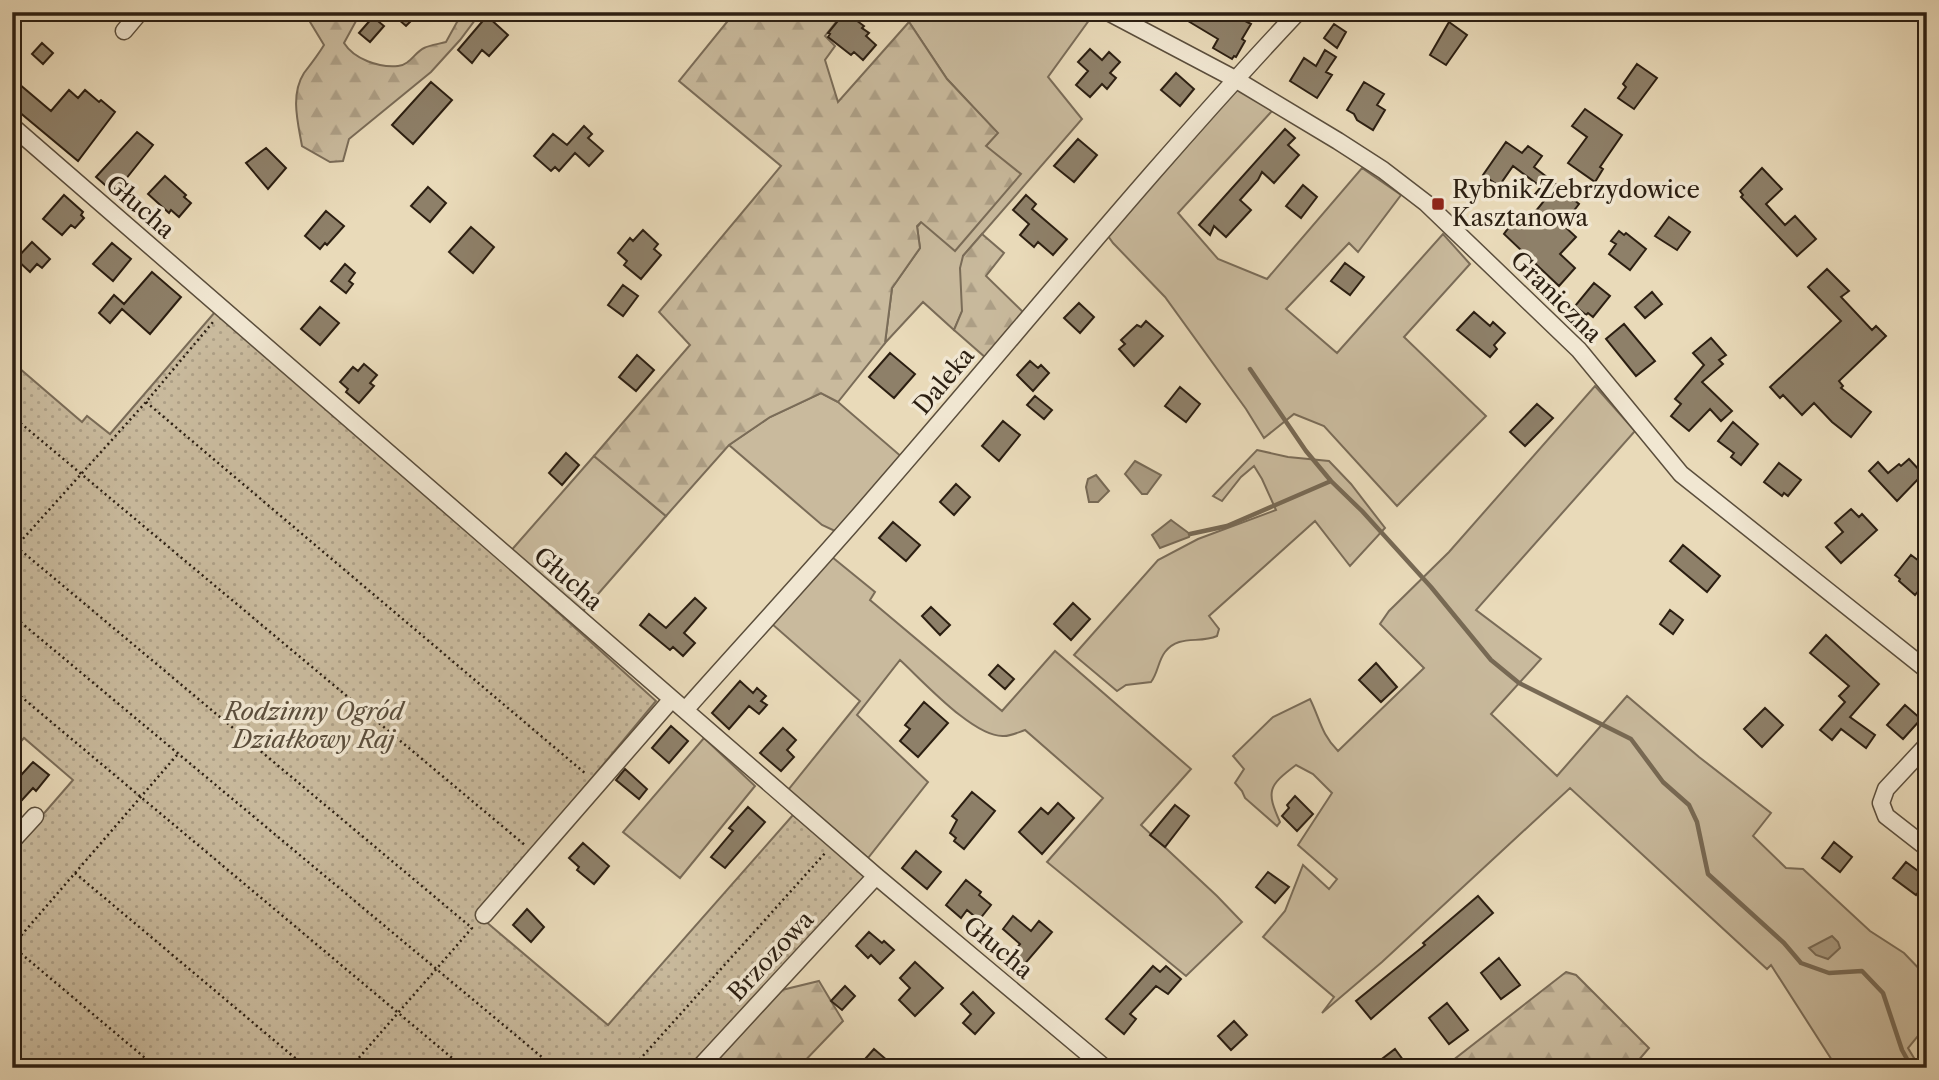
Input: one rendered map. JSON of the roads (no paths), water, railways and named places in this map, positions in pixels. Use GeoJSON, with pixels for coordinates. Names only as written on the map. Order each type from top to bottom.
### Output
{"type":"FeatureCollection","features":[{"type":"Feature","properties":{"kind":"street"},"geometry":{"type":"LineString","coordinates":[[124,31],[140,12]]}},
{"type":"Feature","properties":{"kind":"street","name":"Graniczna"},"geometry":{"type":"LineString","coordinates":[[1108,12],[1235,79],[1383,170],[1426,203],[1578,350],[1681,474],[1927,670]]}},
{"type":"Feature","properties":{"kind":"street","name":"Daleka"},"geometry":{"type":"LineString","coordinates":[[686,709],[876,496],[1235,79],[1298,12]]}},
{"type":"Feature","properties":{"kind":"street","name":"Głucha"},"geometry":{"type":"LineString","coordinates":[[12,125],[876,876],[1099,1066]]}},
{"type":"Feature","properties":{"kind":"street"},"geometry":{"type":"LineString","coordinates":[[484,915],[672,699]]}},
{"type":"Feature","properties":{"kind":"street"},"geometry":{"type":"LineString","coordinates":[[1927,745],[1886,789],[1881,803],[1886,816],[1927,848]]}},
{"type":"Feature","properties":{"kind":"street"},"geometry":{"type":"LineString","coordinates":[[12,841],[34,816]]}},
{"type":"Feature","properties":{"kind":"street","name":"Brzozowa"},"geometry":{"type":"LineString","coordinates":[[699,1068],[876,876]]}},
{"type":"Feature","properties":{"kind":"waterway"},"geometry":{"type":"LineString","coordinates":[[1250,369],[1306,451],[1431,587],[1491,660],[1519,683],[1631,739],[1663,782],[1689,805],[1697,822],[1708,874],[1784,943],[1801,963],[1829,973],[1862,971],[1883,993],[1902,1050],[1912,1068]]}},
{"type":"Feature","properties":{"kind":"waterway"},"geometry":{"type":"LineString","coordinates":[[1190,534],[1227,526],[1331,481]]}},
{"type":"Feature","properties":{"kind":"place","name":"Rybnik Zebrzydowice Kasztanowa"},"geometry":{"type":"Point","coordinates":[1438,204]}},
{"type":"Feature","properties":{"kind":"park label","name":"Rodzinny Ogród Działkowy Raj"},"geometry":{"type":"Point","coordinates":[314,726]}}]}
